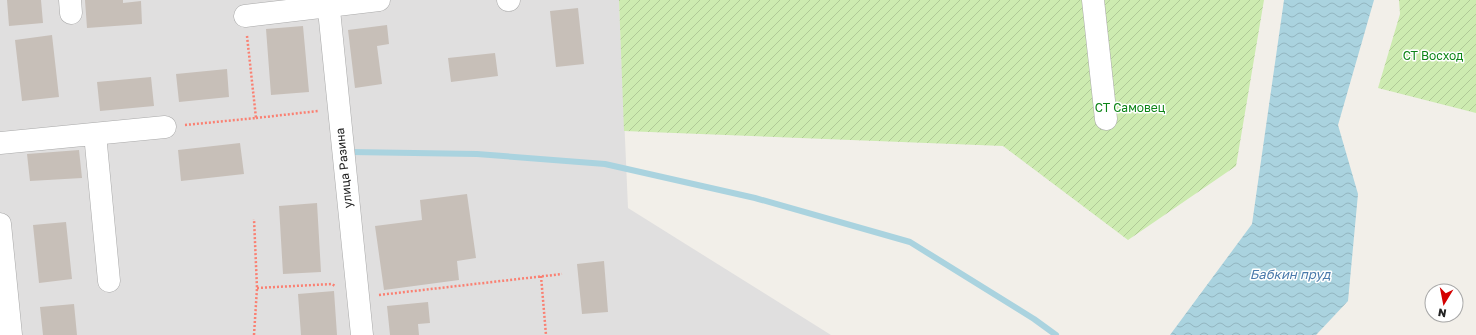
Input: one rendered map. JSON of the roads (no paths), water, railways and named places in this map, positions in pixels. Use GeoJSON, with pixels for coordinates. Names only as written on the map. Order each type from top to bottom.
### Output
{"type":"FeatureCollection","features":[{"type":"Feature","properties":{"kind":"street"},"geometry":{"type":"LineString","coordinates":[[245,16],[328,3],[379,0]]}},
{"type":"Feature","properties":{"kind":"street"},"geometry":{"type":"LineString","coordinates":[[1093,0],[1106,119]]}},
{"type":"Feature","properties":{"kind":"street","name":"улица Разина"},"geometry":{"type":"LineString","coordinates":[[328,3],[362,335]]}},
{"type":"Feature","properties":{"kind":"street"},"geometry":{"type":"LineString","coordinates":[[0,143],[165,127]]}},
{"type":"Feature","properties":{"kind":"street"},"geometry":{"type":"LineString","coordinates":[[95,134],[109,281]]}},
{"type":"Feature","properties":{"kind":"street"},"geometry":{"type":"LineString","coordinates":[[0,224],[11,335]]}},
{"type":"Feature","properties":{"kind":"water","name":"Бабкин пруд"},"geometry":{"type":"Polygon","coordinates":[[[1284,0],[1374,0],[1338,125],[1358,194],[1348,301],[1316,335],[1170,335],[1252,224],[1284,0]]]}},
{"type":"Feature","properties":{"kind":"waterway"},"geometry":{"type":"LineString","coordinates":[[351,152],[477,154],[605,164],[755,198],[910,242],[1034,319],[1056,335]]}},
{"type":"Feature","properties":{"kind":"park label","name":"СТ Восход"},"geometry":{"type":"Point","coordinates":[1433,56]}},
{"type":"Feature","properties":{"kind":"park label","name":"СТ Самовец"},"geometry":{"type":"Point","coordinates":[1130,108]}}]}
